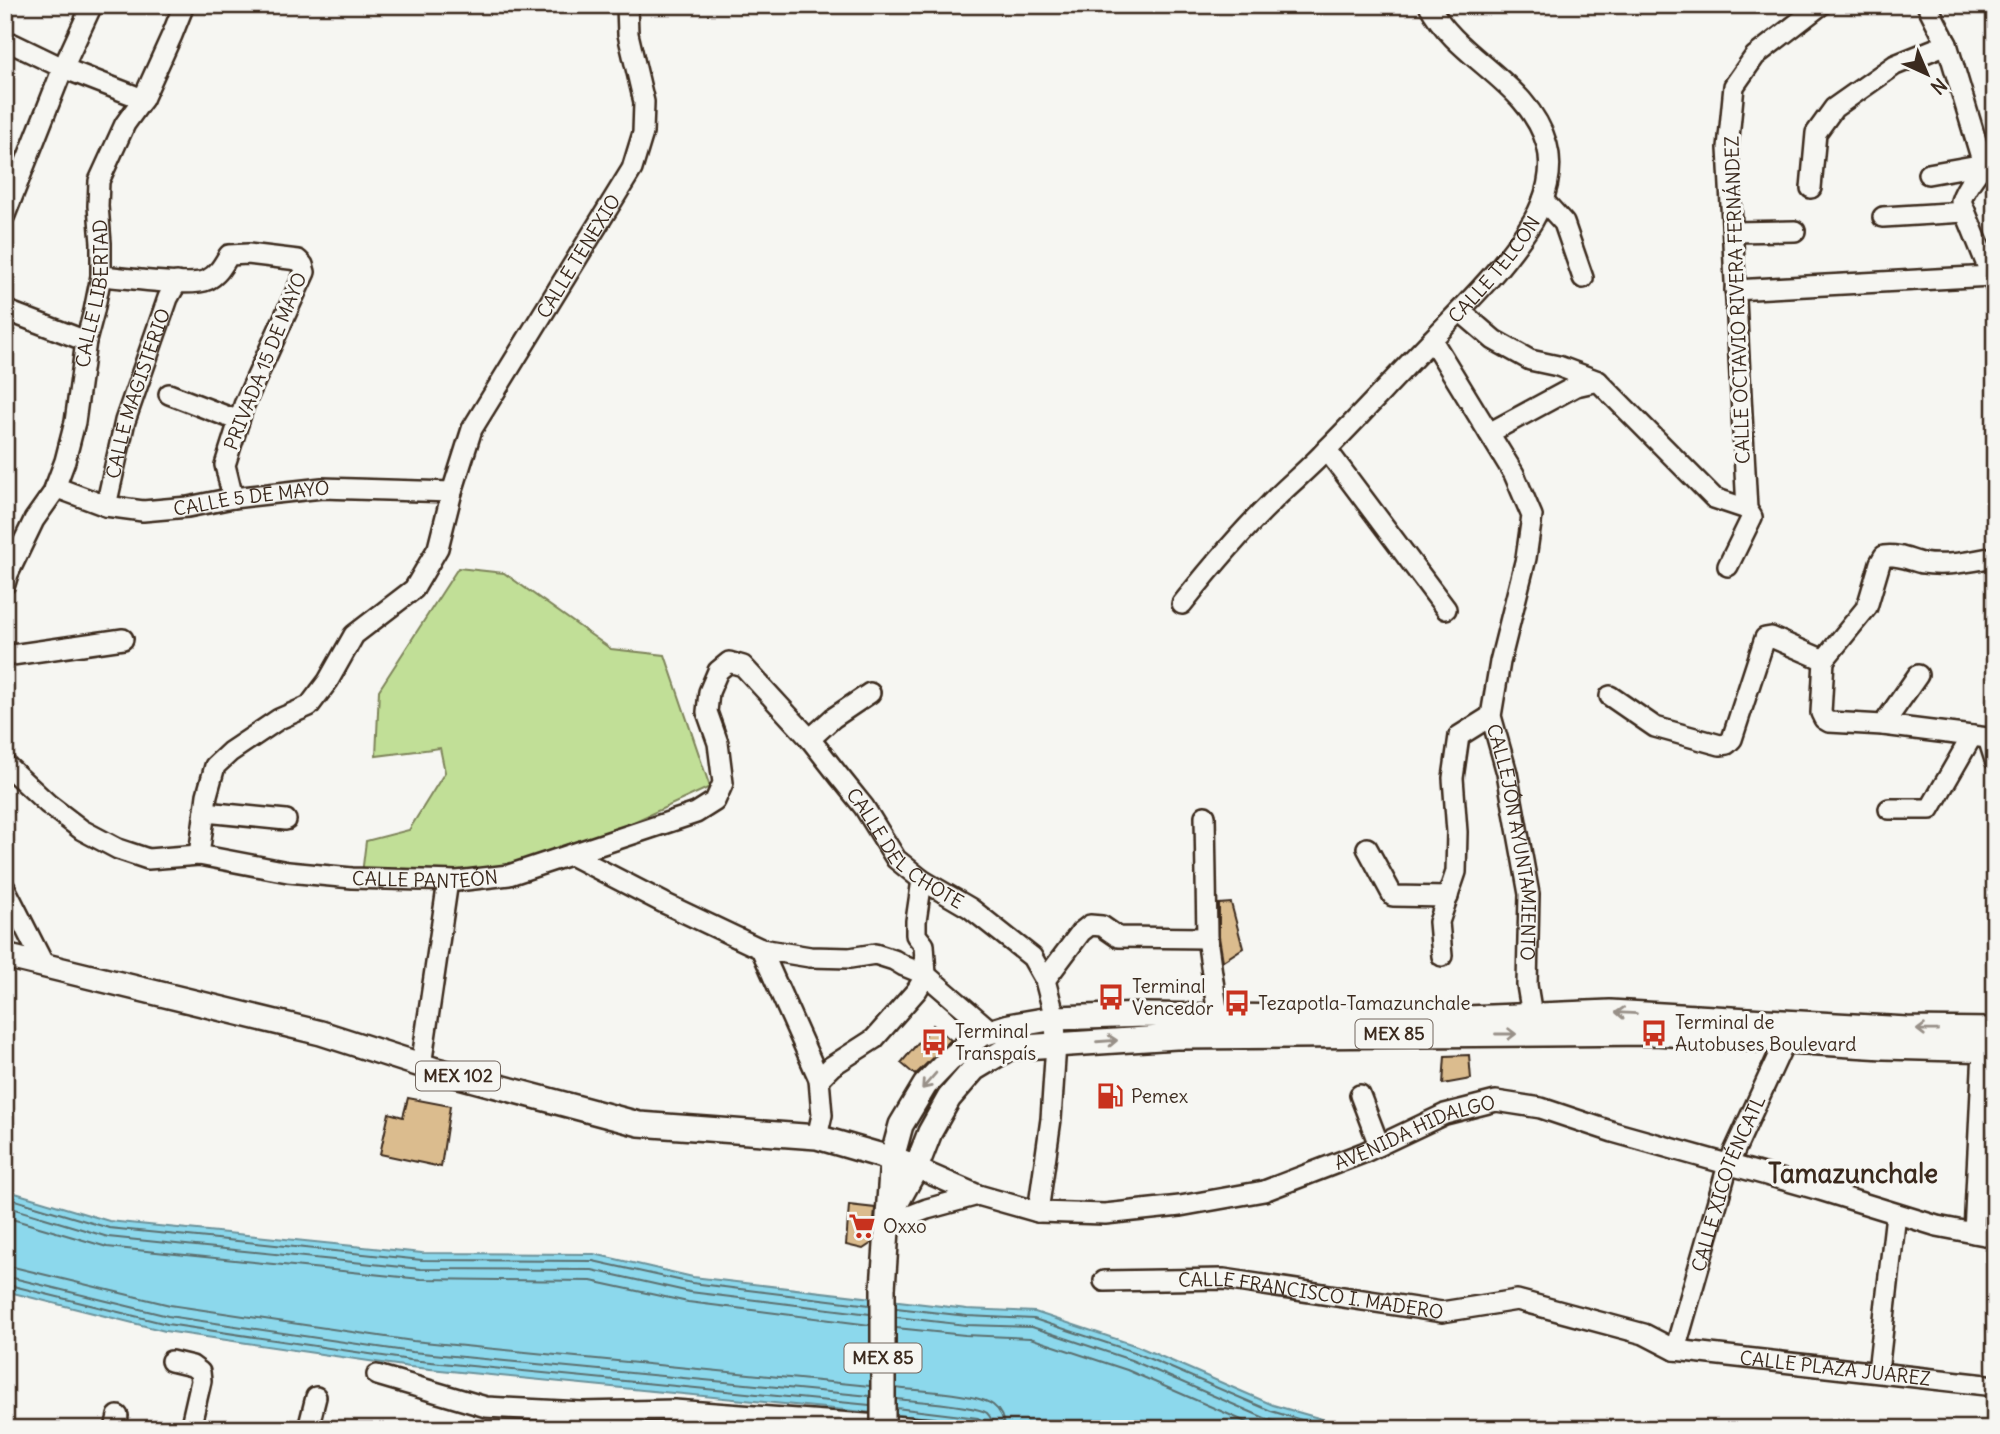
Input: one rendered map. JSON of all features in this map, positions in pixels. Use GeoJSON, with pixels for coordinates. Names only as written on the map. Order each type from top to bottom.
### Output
{"type":"FeatureCollection","features":[{"type":"Feature","properties":{"kind":"main road","name":"MEX 102"},"geometry":{"type":"LineString","coordinates":[[5,956],[321,1033],[421,1066],[639,1124],[817,1137],[892,1158],[916,1168]]}},
{"type":"Feature","properties":{"kind":"main road","name":"MEX 85"},"geometry":{"type":"LineString","coordinates":[[888,1222],[949,1098],[974,1069],[1009,1048],[1176,1037],[1443,1026],[1532,1015],[1610,1012],[1788,1031]]}},
{"type":"Feature","properties":{"kind":"main road","name":"MEX 85"},"geometry":{"type":"LineString","coordinates":[[883,1429],[883,1288],[892,1158],[901,1125],[925,1085],[949,1060],[980,1035],[991,1031],[1055,1018],[1145,1015],[1654,1033],[1907,1029],[1988,1040]]}},
{"type":"Feature","properties":{"kind":"street"},"geometry":{"type":"LineString","coordinates":[[5,215],[63,68],[92,5]]}},
{"type":"Feature","properties":{"kind":"street","name":"CALLE LIBERTAD"},"geometry":{"type":"LineString","coordinates":[[6,576],[34,520],[53,493],[75,422],[86,341],[101,276],[99,181],[125,124],[143,99],[184,5]]}},
{"type":"Feature","properties":{"kind":"street","name":"CALLE TENEXIO"},"geometry":{"type":"LineString","coordinates":[[199,855],[207,795],[215,766],[230,752],[279,719],[309,706],[328,681],[354,635],[414,589],[438,548],[472,429],[632,169],[643,133],[644,102],[628,34],[627,5]]}},
{"type":"Feature","properties":{"kind":"street","name":"CALLE TELCON"},"geometry":{"type":"LineString","coordinates":[[1182,604],[1221,556],[1269,505],[1327,450],[1493,276],[1534,220],[1543,200],[1550,172],[1548,148],[1539,123],[1512,89],[1438,22],[1429,5]]}},
{"type":"Feature","properties":{"kind":"street","name":"CALLE OCTAVIO RIVERA FERNÁNDEZ"},"geometry":{"type":"LineString","coordinates":[[1728,566],[1752,517],[1747,509],[1728,148],[1734,86],[1755,56],[1821,5]]}},
{"type":"Feature","properties":{"kind":"street"},"geometry":{"type":"LineString","coordinates":[[1927,5],[1947,44],[1989,163]]}},
{"type":"Feature","properties":{"kind":"street"},"geometry":{"type":"LineString","coordinates":[[5,40],[63,68],[143,99]]}},
{"type":"Feature","properties":{"kind":"street"},"geometry":{"type":"LineString","coordinates":[[1811,188],[1816,133],[1834,108],[1895,65],[1947,44]]}},
{"type":"Feature","properties":{"kind":"street"},"geometry":{"type":"LineString","coordinates":[[1928,174],[1989,163]]}},
{"type":"Feature","properties":{"kind":"street"},"geometry":{"type":"LineString","coordinates":[[1735,290],[1993,280],[1961,201],[1965,187],[1989,163]]}},
{"type":"Feature","properties":{"kind":"street"},"geometry":{"type":"LineString","coordinates":[[1543,200],[1564,223],[1583,278]]}},
{"type":"Feature","properties":{"kind":"street"},"geometry":{"type":"LineString","coordinates":[[1883,217],[1965,212]]}},
{"type":"Feature","properties":{"kind":"street"},"geometry":{"type":"LineString","coordinates":[[1733,232],[1795,231]]}},
{"type":"Feature","properties":{"kind":"street","name":"PRIVADA 15 DE MAYO"},"geometry":{"type":"LineString","coordinates":[[177,282],[205,282],[219,272],[229,255],[248,254],[298,260],[305,272],[244,405],[225,465],[233,498]]}},
{"type":"Feature","properties":{"kind":"street"},"geometry":{"type":"LineString","coordinates":[[101,276],[177,282]]}},
{"type":"Feature","properties":{"kind":"street","name":"CALLE MAGISTERIO"},"geometry":{"type":"LineString","coordinates":[[106,506],[125,421],[168,298],[177,282]]}},
{"type":"Feature","properties":{"kind":"street"},"geometry":{"type":"LineString","coordinates":[[5,310],[86,341]]}},
{"type":"Feature","properties":{"kind":"street"},"geometry":{"type":"LineString","coordinates":[[1460,311],[1494,340],[1530,360],[1558,366],[1598,381],[1714,498],[1747,509]]}},
{"type":"Feature","properties":{"kind":"street","name":"CALLEJÓN AYUNTAMIENTO"},"geometry":{"type":"LineString","coordinates":[[1432,340],[1514,474],[1532,516],[1526,558],[1500,662],[1491,716],[1507,773],[1529,894],[1527,985],[1532,1015]]}},
{"type":"Feature","properties":{"kind":"street"},"geometry":{"type":"LineString","coordinates":[[1489,433],[1576,386],[1598,381]]}},
{"type":"Feature","properties":{"kind":"street"},"geometry":{"type":"LineString","coordinates":[[169,394],[239,421]]}},
{"type":"Feature","properties":{"kind":"street"},"geometry":{"type":"LineString","coordinates":[[1327,450],[1446,609]]}},
{"type":"Feature","properties":{"kind":"street","name":"CALLE 5 DE MAYO"},"geometry":{"type":"LineString","coordinates":[[55,486],[106,506],[143,512],[322,488],[452,492]]}},
{"type":"Feature","properties":{"kind":"street"},"geometry":{"type":"LineString","coordinates":[[1985,737],[1883,725],[1829,722],[1821,713],[1824,660],[1867,607],[1884,556],[1895,555],[1923,563],[1946,565],[1995,557]]}},
{"type":"Feature","properties":{"kind":"street"},"geometry":{"type":"LineString","coordinates":[[1610,696],[1655,727],[1720,745],[1727,744],[1732,739],[1765,638],[1770,637],[1824,660]]}},
{"type":"Feature","properties":{"kind":"street"},"geometry":{"type":"LineString","coordinates":[[5,656],[123,639]]}},
{"type":"Feature","properties":{"kind":"street","name":"CALLE DEL CHOTE"},"geometry":{"type":"LineString","coordinates":[[729,662],[743,666],[810,739],[864,807],[896,859],[922,880],[970,908],[1032,957],[1045,980],[1055,1018],[1056,1044],[1051,1119],[1038,1212]]}},
{"type":"Feature","properties":{"kind":"street","name":"CALLE PANTEÓN"},"geometry":{"type":"LineString","coordinates":[[5,764],[48,804],[82,830],[118,849],[148,859],[199,855],[288,872],[352,878],[448,881],[509,874],[696,813],[715,801],[723,782],[718,743],[707,712],[709,692],[718,671],[729,662]]}},
{"type":"Feature","properties":{"kind":"street"},"geometry":{"type":"LineString","coordinates":[[1883,725],[1918,675]]}},
{"type":"Feature","properties":{"kind":"street"},"geometry":{"type":"LineString","coordinates":[[810,739],[833,718],[870,693]]}},
{"type":"Feature","properties":{"kind":"street"},"geometry":{"type":"LineString","coordinates":[[1443,956],[1439,922],[1457,872],[1453,778],[1459,736],[1491,716]]}},
{"type":"Feature","properties":{"kind":"street"},"geometry":{"type":"LineString","coordinates":[[1985,737],[1995,760]]}},
{"type":"Feature","properties":{"kind":"street"},"geometry":{"type":"LineString","coordinates":[[1889,810],[1930,809],[1985,737]]}},
{"type":"Feature","properties":{"kind":"street"},"geometry":{"type":"LineString","coordinates":[[205,812],[286,820]]}},
{"type":"Feature","properties":{"kind":"street"},"geometry":{"type":"LineString","coordinates":[[1205,816],[1207,938],[1218,1016]]}},
{"type":"Feature","properties":{"kind":"street"},"geometry":{"type":"LineString","coordinates":[[1367,848],[1393,896],[1448,897]]}},
{"type":"Feature","properties":{"kind":"street"},"geometry":{"type":"LineString","coordinates":[[571,855],[761,949],[810,957],[850,958],[875,954],[894,960],[926,975],[991,1031]]}},
{"type":"Feature","properties":{"kind":"street"},"geometry":{"type":"LineString","coordinates":[[820,1079],[832,1066],[874,1039],[918,990],[926,975],[924,945],[916,935],[922,880]]}},
{"type":"Feature","properties":{"kind":"street"},"geometry":{"type":"LineString","coordinates":[[421,1066],[448,881]]}},
{"type":"Feature","properties":{"kind":"street"},"geometry":{"type":"LineString","coordinates":[[5,888],[46,967]]}},
{"type":"Feature","properties":{"kind":"street"},"geometry":{"type":"LineString","coordinates":[[1045,980],[1081,932],[1090,925],[1102,926],[1118,937],[1207,938]]}},
{"type":"Feature","properties":{"kind":"street"},"geometry":{"type":"LineString","coordinates":[[761,949],[820,1079],[822,1115],[817,1137]]}},
{"type":"Feature","properties":{"kind":"street","name":"CALLE XICOTÉNCATL"},"geometry":{"type":"LineString","coordinates":[[1675,1349],[1728,1165],[1788,1031]]}},
{"type":"Feature","properties":{"kind":"street"},"geometry":{"type":"LineString","coordinates":[[1974,1233],[1988,1040]]}},
{"type":"Feature","properties":{"kind":"street"},"geometry":{"type":"LineString","coordinates":[[1360,1095],[1380,1145]]}},
{"type":"Feature","properties":{"kind":"street","name":"AVENIDA HIDALGO"},"geometry":{"type":"LineString","coordinates":[[916,1168],[978,1195],[1038,1212],[1105,1214],[1180,1206],[1264,1191],[1380,1145],[1445,1114],[1496,1101],[1541,1108],[1613,1132],[1937,1226],[1995,1237]]}},
{"type":"Feature","properties":{"kind":"street"},"geometry":{"type":"LineString","coordinates":[[888,1222],[978,1195]]}},
{"type":"Feature","properties":{"kind":"street"},"geometry":{"type":"LineString","coordinates":[[1878,1372],[1896,1214]]}},
{"type":"Feature","properties":{"kind":"street","name":"CALLE FRANCISCO I. MADERO"},"geometry":{"type":"LineString","coordinates":[[1104,1281],[1224,1279],[1442,1312],[1517,1300]]}},
{"type":"Feature","properties":{"kind":"street","name":"CALLE PLAZA JUÁREZ"},"geometry":{"type":"LineString","coordinates":[[1517,1300],[1644,1334],[1675,1349],[1995,1386]]}},
{"type":"Feature","properties":{"kind":"street"},"geometry":{"type":"LineString","coordinates":[[171,1361],[192,1366],[200,1372],[201,1381],[190,1429]]}},
{"type":"Feature","properties":{"kind":"street"},"geometry":{"type":"LineString","coordinates":[[376,1375],[486,1407],[582,1412],[674,1410],[933,1429]]}},
{"type":"Feature","properties":{"kind":"street"},"geometry":{"type":"LineString","coordinates":[[308,1429],[316,1397]]}},
{"type":"Feature","properties":{"kind":"green space"},"geometry":{"type":"Polygon","coordinates":[[[458,568],[504,573],[611,649],[665,655],[710,787],[535,867],[361,882],[366,841],[409,830],[445,772],[440,748],[376,756],[379,690],[458,568]]]}},
{"type":"Feature","properties":{"kind":"water"},"geometry":{"type":"Polygon","coordinates":[[[5,1190],[109,1221],[422,1253],[594,1254],[693,1277],[967,1309],[1035,1312],[1137,1346],[1273,1405],[1357,1429],[997,1429],[945,1420],[410,1367],[165,1331],[5,1291],[5,1190]]]}},
{"type":"Feature","properties":{"kind":"building"},"geometry":{"type":"Polygon","coordinates":[[[1231,903],[1243,948],[1223,961],[1219,937],[1219,904],[1231,903]]]}},
{"type":"Feature","properties":{"kind":"building"},"geometry":{"type":"Polygon","coordinates":[[[933,1025],[951,1040],[915,1075],[901,1063],[933,1025]]]}},
{"type":"Feature","properties":{"kind":"building"},"geometry":{"type":"Polygon","coordinates":[[[1469,1055],[1471,1079],[1443,1084],[1445,1056],[1469,1055]]]}},
{"type":"Feature","properties":{"kind":"building"},"geometry":{"type":"Polygon","coordinates":[[[408,1098],[450,1106],[441,1167],[380,1154],[389,1113],[403,1117],[408,1098]]]}},
{"type":"Feature","properties":{"kind":"building"},"geometry":{"type":"Polygon","coordinates":[[[849,1205],[875,1208],[872,1243],[863,1249],[846,1245],[849,1205]]]}},
{"type":"Feature","properties":{"kind":"place","name":"Terminal Vencedor"},"geometry":{"type":"Point","coordinates":[1111,997]}},
{"type":"Feature","properties":{"kind":"place","name":"Tezapotla-Tamazunchale"},"geometry":{"type":"Point","coordinates":[1237,1003]}},
{"type":"Feature","properties":{"kind":"place","name":"Terminal de Autobuses Boulevard"},"geometry":{"type":"Point","coordinates":[1654,1033]}},
{"type":"Feature","properties":{"kind":"place","name":"Terminal Transpaís"},"geometry":{"type":"Point","coordinates":[934,1042]}},
{"type":"Feature","properties":{"kind":"place","name":"Pemex"},"geometry":{"type":"Point","coordinates":[1110,1096]}},
{"type":"Feature","properties":{"kind":"place","name":"Oxxo"},"geometry":{"type":"Point","coordinates":[862,1226]}},
{"type":"Feature","properties":{"kind":"district","name":"Tamazunchale"},"geometry":{"type":"Point","coordinates":[1853,1174]}}]}
